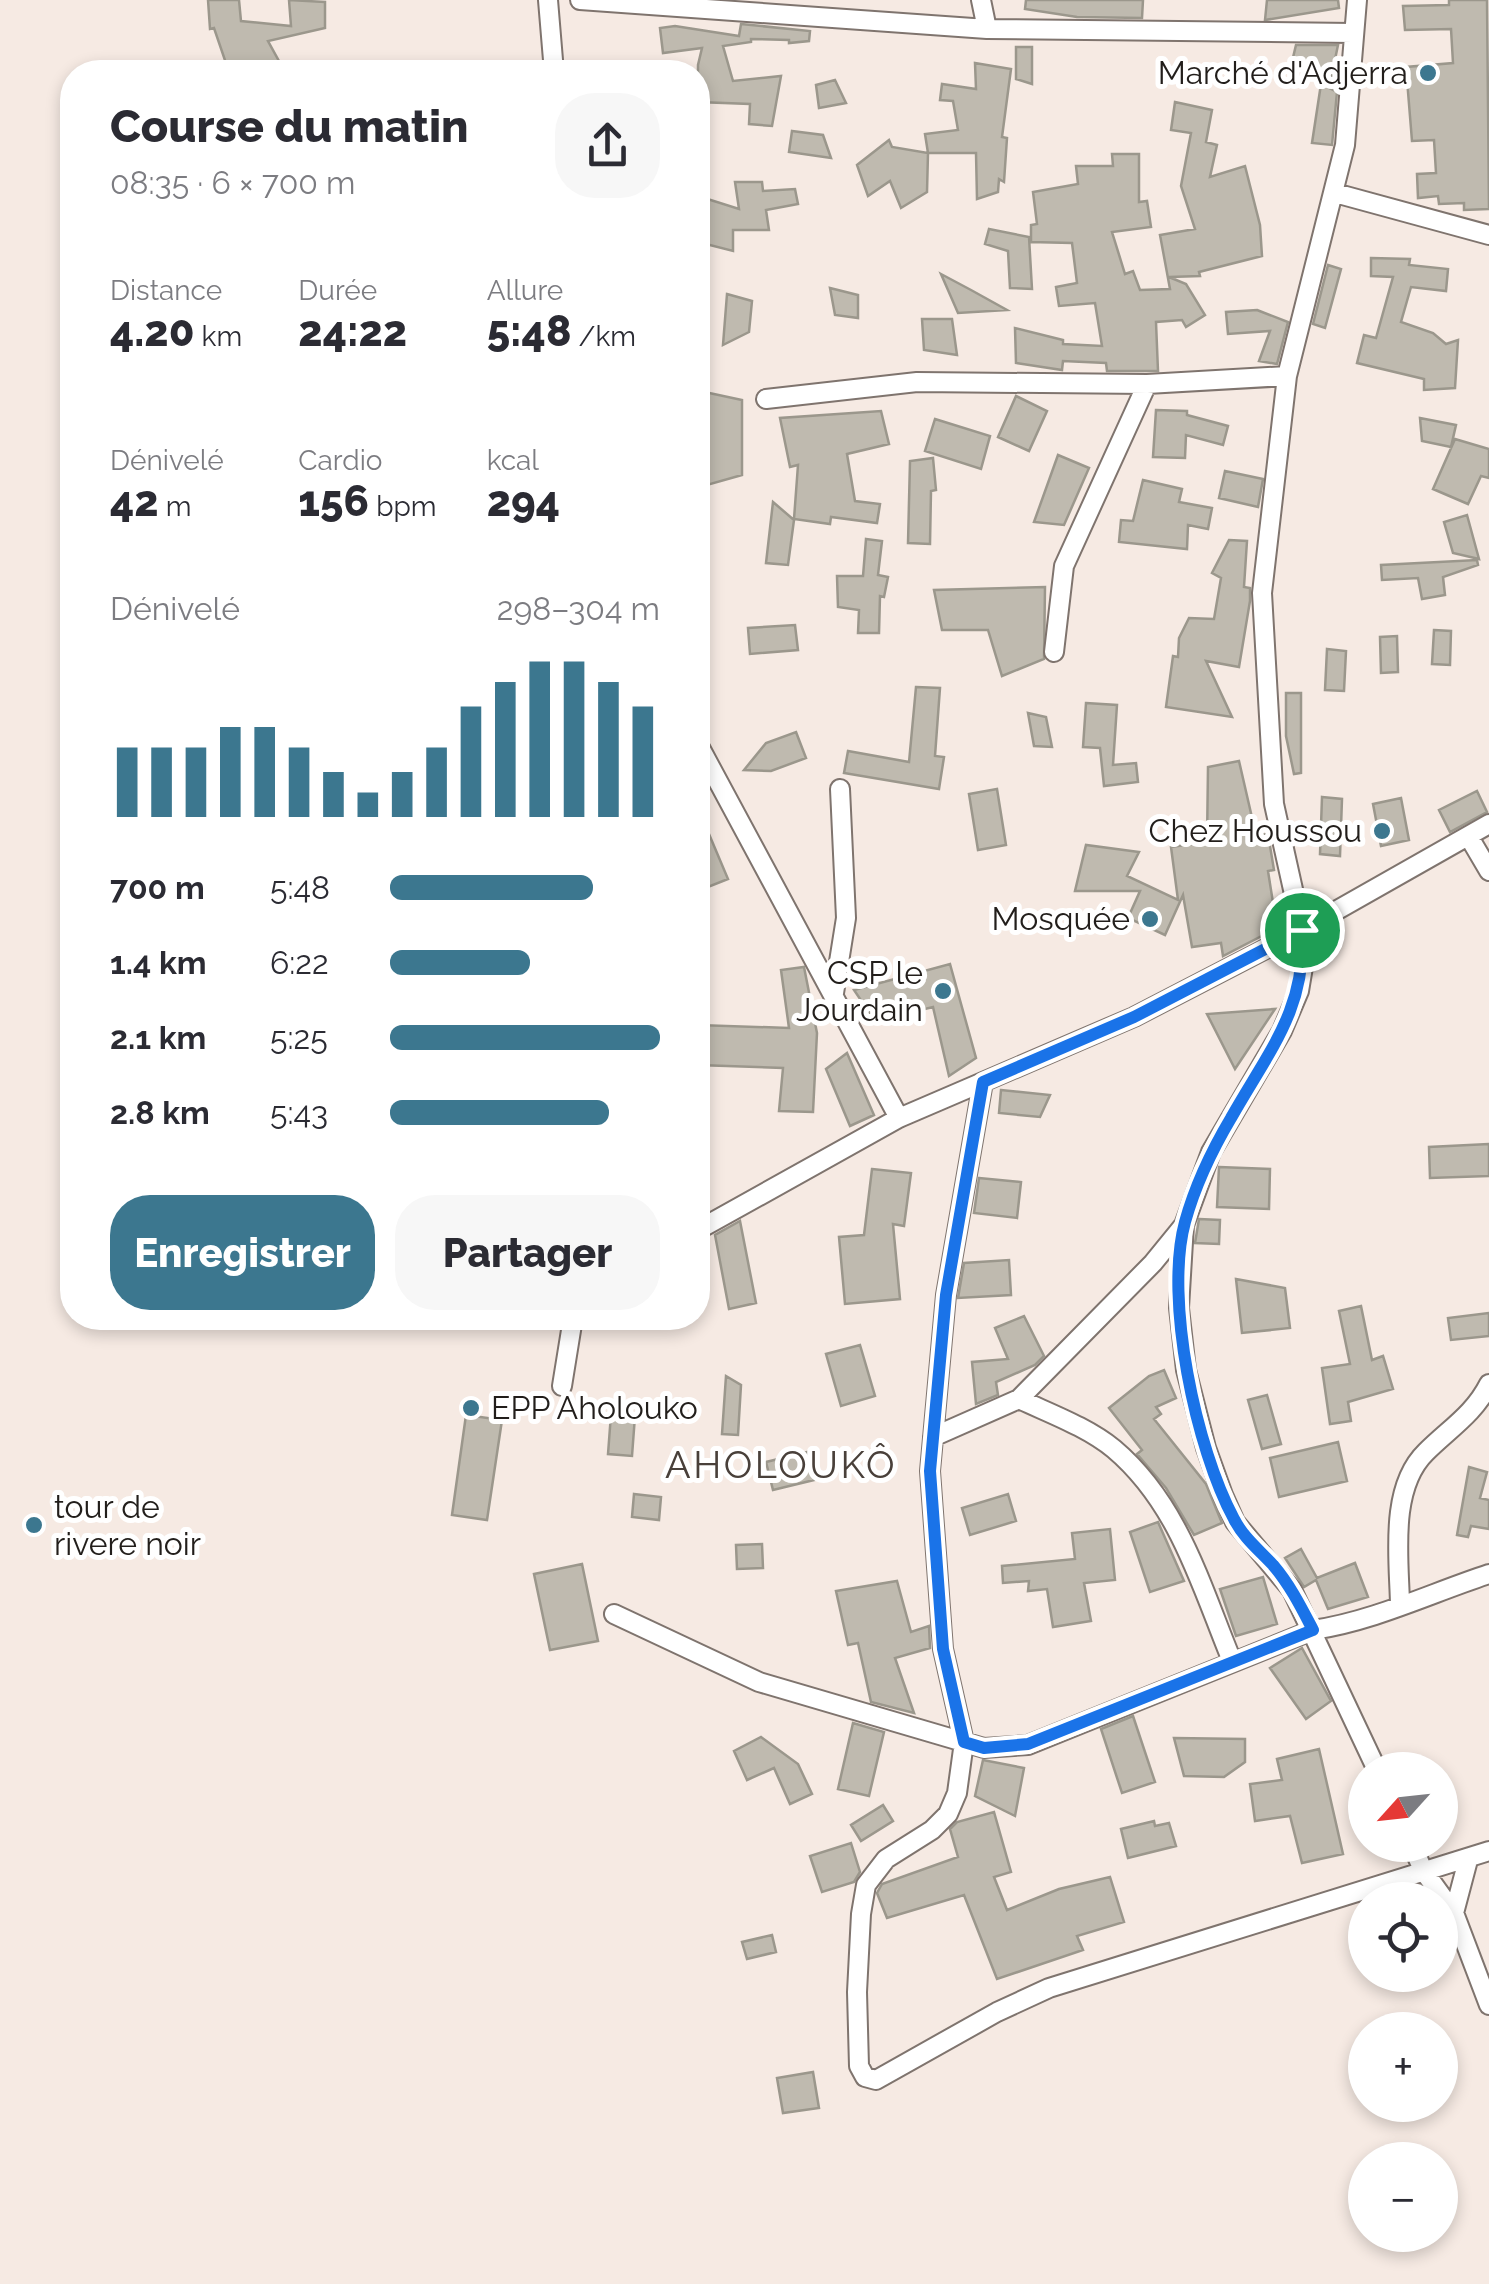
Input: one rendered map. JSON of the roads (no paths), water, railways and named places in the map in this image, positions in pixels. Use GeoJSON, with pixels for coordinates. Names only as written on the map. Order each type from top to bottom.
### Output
{"type":"FeatureCollection","features":[{"type":"Feature","properties":{"kind":"street"},"geometry":{"type":"LineString","coordinates":[[548,0],[553,60]]}},
{"type":"Feature","properties":{"kind":"street"},"geometry":{"type":"LineString","coordinates":[[580,0],[987,30],[1353,34]]}},
{"type":"Feature","properties":{"kind":"street"},"geometry":{"type":"LineString","coordinates":[[981,0],[987,30]]}},
{"type":"Feature","properties":{"kind":"street"},"geometry":{"type":"LineString","coordinates":[[1357,0],[1345,145],[1287,376],[1262,592],[1274,804],[1302,930],[1304,960],[1299,991],[1282,1031],[1212,1152],[1184,1225],[1178,1308],[1186,1370],[1206,1448],[1235,1522],[1292,1590],[1369,1752]]}},
{"type":"Feature","properties":{"kind":"street"},"geometry":{"type":"LineString","coordinates":[[1335,193],[1489,235]]}},
{"type":"Feature","properties":{"kind":"street"},"geometry":{"type":"LineString","coordinates":[[766,399],[917,382],[1147,384],[1287,376]]}},
{"type":"Feature","properties":{"kind":"street"},"geometry":{"type":"LineString","coordinates":[[1054,652],[1064,566],[1147,384]]}},
{"type":"Feature","properties":{"kind":"street"},"geometry":{"type":"LineString","coordinates":[[710,766],[899,1118]]}},
{"type":"Feature","properties":{"kind":"street"},"geometry":{"type":"LineString","coordinates":[[834,993],[846,918],[840,788]]}},
{"type":"Feature","properties":{"kind":"street"},"geometry":{"type":"LineString","coordinates":[[710,1223],[899,1118],[1134,1017],[1302,930],[1489,824]]}},
{"type":"Feature","properties":{"kind":"street"},"geometry":{"type":"LineString","coordinates":[[1469,837],[1489,871]]}},
{"type":"Feature","properties":{"kind":"street"},"geometry":{"type":"LineString","coordinates":[[983,1082],[946,1295],[930,1471],[943,1649],[964,1742],[957,1792],[948,1814],[886,1859],[866,1885],[860,1914],[858,2066],[866,2077],[876,2080],[1049,1988],[1489,1851]]}},
{"type":"Feature","properties":{"kind":"street"},"geometry":{"type":"LineString","coordinates":[[933,1437],[1019,1399],[1154,1263],[1184,1225]]}},
{"type":"Feature","properties":{"kind":"street"},"geometry":{"type":"LineString","coordinates":[[562,1386],[571,1330]]}},
{"type":"Feature","properties":{"kind":"street"},"geometry":{"type":"LineString","coordinates":[[1400,1604],[1400,1515],[1409,1478],[1421,1456],[1480,1404],[1489,1384]]}},
{"type":"Feature","properties":{"kind":"street"},"geometry":{"type":"LineString","coordinates":[[1019,1399],[1076,1425],[1113,1448],[1150,1486],[1178,1528],[1232,1662]]}},
{"type":"Feature","properties":{"kind":"street"},"geometry":{"type":"LineString","coordinates":[[614,1614],[759,1682],[984,1748],[1028,1744],[1313,1630],[1357,1624],[1400,1604],[1489,1574]]}},
{"type":"Feature","properties":{"kind":"street"},"geometry":{"type":"LineString","coordinates":[[1458,1897],[1468,1860]]}},
{"type":"Feature","properties":{"kind":"street"},"geometry":{"type":"LineString","coordinates":[[1419,1862],[1432,1882]]}},
{"type":"Feature","properties":{"kind":"street"},"geometry":{"type":"LineString","coordinates":[[1458,1923],[1489,2005]]}},
{"type":"Feature","properties":{"kind":"place","name":"Marché d'Adjerra"},"geometry":{"type":"Point","coordinates":[1428,73]}},
{"type":"Feature","properties":{"kind":"place","name":"Chez Houssou"},"geometry":{"type":"Point","coordinates":[1382,831]}},
{"type":"Feature","properties":{"kind":"place","name":"Mosquée"},"geometry":{"type":"Point","coordinates":[1150,919]}},
{"type":"Feature","properties":{"kind":"place","name":"CSP le Jourdain"},"geometry":{"type":"Point","coordinates":[943,991]}},
{"type":"Feature","properties":{"kind":"place","name":"EPP Aholouko"},"geometry":{"type":"Point","coordinates":[471,1408]}},
{"type":"Feature","properties":{"kind":"place","name":"tour de rivere noir"},"geometry":{"type":"Point","coordinates":[34,1525]}},
{"type":"Feature","properties":{"kind":"district","name":"AHOLOUKÔ"},"geometry":{"type":"Point","coordinates":[781,1465]}}]}
